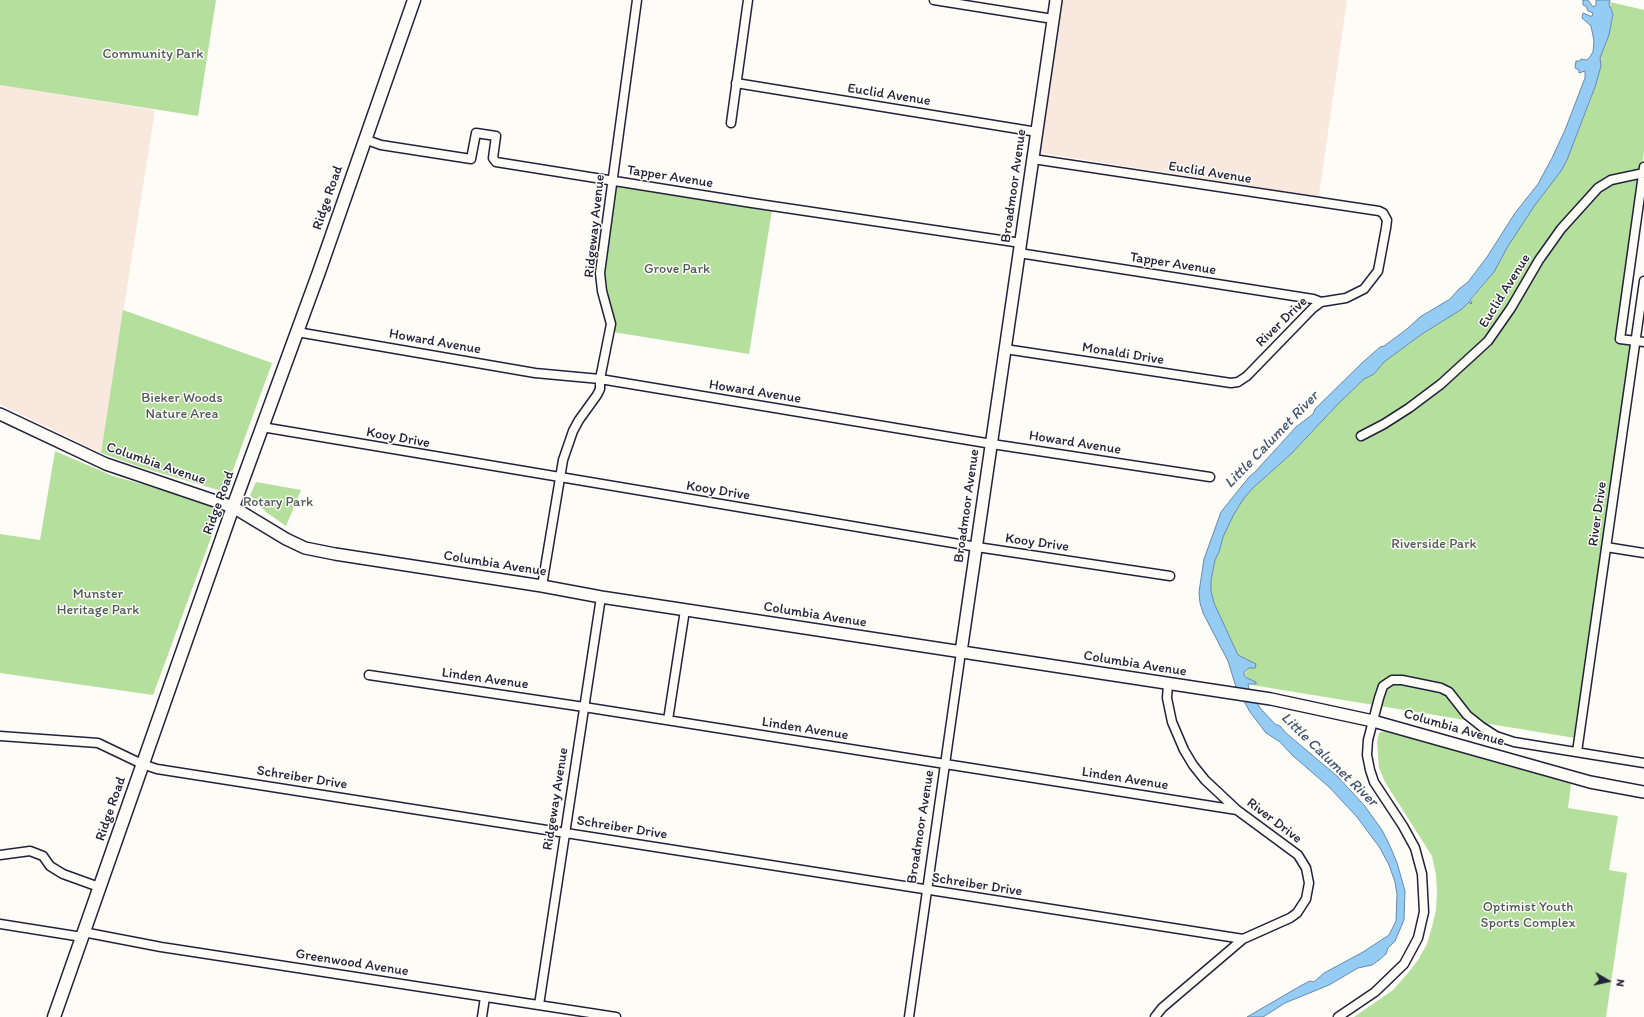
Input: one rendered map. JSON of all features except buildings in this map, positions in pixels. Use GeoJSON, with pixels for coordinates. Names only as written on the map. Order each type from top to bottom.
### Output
{"type":"FeatureCollection","features":[{"type":"Feature","properties":{"kind":"main road","name":"Ridge Road"},"geometry":{"type":"LineString","coordinates":[[54,1017],[142,764],[414,0]]}},
{"type":"Feature","properties":{"kind":"street","name":"Ridgeway Avenue"},"geometry":{"type":"LineString","coordinates":[[542,586],[564,460],[573,431],[579,420],[597,396],[600,389],[600,379],[611,324],[602,291],[600,273],[636,0]]}},
{"type":"Feature","properties":{"kind":"street"},"geometry":{"type":"LineString","coordinates":[[731,123],[748,0]]}},
{"type":"Feature","properties":{"kind":"street"},"geometry":{"type":"LineString","coordinates":[[934,0],[1053,19]]}},
{"type":"Feature","properties":{"kind":"street","name":"Broadmoor Avenue"},"geometry":{"type":"LineString","coordinates":[[909,1017],[926,890],[946,765],[976,547],[1056,0]]}},
{"type":"Feature","properties":{"kind":"street","name":"Euclid Avenue"},"geometry":{"type":"LineString","coordinates":[[736,83],[1037,132]]}},
{"type":"Feature","properties":{"kind":"street","name":"Tapper Avenue"},"geometry":{"type":"LineString","coordinates":[[364,139],[381,145],[471,159],[476,133],[496,136],[493,158],[496,162],[1020,248],[1313,299],[1321,302]]}},
{"type":"Feature","properties":{"kind":"street","name":"Euclid Avenue"},"geometry":{"type":"LineString","coordinates":[[1033,159],[1383,213]]}},
{"type":"Feature","properties":{"kind":"street"},"geometry":{"type":"LineString","coordinates":[[1640,341],[1620,339],[1644,171]]}},
{"type":"Feature","properties":{"kind":"street","name":"Euclid Avenue"},"geometry":{"type":"LineString","coordinates":[[1361,436],[1384,424],[1409,408],[1440,384],[1488,341],[1511,308],[1539,260],[1561,229],[1598,188],[1611,180],[1644,171]]}},
{"type":"Feature","properties":{"kind":"street","name":"River Drive"},"geometry":{"type":"LineString","coordinates":[[1238,382],[1247,376],[1307,314],[1321,302],[1346,298],[1356,294],[1371,282],[1378,270],[1386,228],[1387,220],[1383,213]]}},
{"type":"Feature","properties":{"kind":"street","name":"River Drive"},"geometry":{"type":"LineString","coordinates":[[1577,752],[1606,547],[1640,341],[1644,280]]}},
{"type":"Feature","properties":{"kind":"street","name":"Howard Avenue"},"geometry":{"type":"LineString","coordinates":[[297,332],[535,373],[600,379],[992,444],[1210,476]]}},
{"type":"Feature","properties":{"kind":"street","name":"Monaldi Drive"},"geometry":{"type":"LineString","coordinates":[[1005,349],[1231,383],[1238,382]]}},
{"type":"Feature","properties":{"kind":"street","name":"Columbia Avenue"},"geometry":{"type":"LineString","coordinates":[[0,414],[106,464],[233,507],[286,539],[305,548],[542,586],[601,597],[1272,700],[1373,721],[1590,782],[1644,792]]}},
{"type":"Feature","properties":{"kind":"street","name":"Kooy Drive"},"geometry":{"type":"LineString","coordinates":[[262,427],[561,479],[976,547],[1170,576]]}},
{"type":"Feature","properties":{"kind":"street"},"geometry":{"type":"LineString","coordinates":[[1606,547],[1644,553]]}},
{"type":"Feature","properties":{"kind":"street","name":"Ridgeway Avenue"},"geometry":{"type":"LineString","coordinates":[[539,1005],[564,832],[601,597]]}},
{"type":"Feature","properties":{"kind":"street"},"geometry":{"type":"LineString","coordinates":[[668,720],[685,610]]}},
{"type":"Feature","properties":{"kind":"street","name":"Linden Avenue"},"geometry":{"type":"LineString","coordinates":[[369,675],[668,720],[1237,810]]}},
{"type":"Feature","properties":{"kind":"street"},"geometry":{"type":"LineString","coordinates":[[1338,1017],[1376,992],[1404,964],[1418,938],[1424,912],[1422,874],[1415,848],[1403,826],[1382,797],[1374,782],[1367,755],[1368,740],[1378,698],[1384,686],[1392,680],[1402,680],[1441,688],[1449,692],[1467,715],[1482,727],[1496,736],[1514,742],[1644,763]]}},
{"type":"Feature","properties":{"kind":"street","name":"River Drive"},"geometry":{"type":"LineString","coordinates":[[1155,1017],[1162,1008],[1243,939],[1290,918],[1296,913],[1306,899],[1309,883],[1306,868],[1298,855],[1237,810],[1205,780],[1193,765],[1184,750],[1172,722],[1167,698],[1168,684]]}},
{"type":"Feature","properties":{"kind":"street","name":"Schreiber Drive"},"geometry":{"type":"LineString","coordinates":[[0,736],[98,743],[142,764],[157,769],[1243,939]]}},
{"type":"Feature","properties":{"kind":"street"},"geometry":{"type":"LineString","coordinates":[[0,855],[30,851],[43,856],[50,866],[63,874],[99,887]]}},
{"type":"Feature","properties":{"kind":"street","name":"Greenwood Avenue"},"geometry":{"type":"LineString","coordinates":[[0,924],[83,935],[616,1017]]}},
{"type":"Feature","properties":{"kind":"street"},"geometry":{"type":"LineString","coordinates":[[482,1017],[485,997]]}},
{"type":"Feature","properties":{"kind":"shaded area"},"geometry":{"type":"Polygon","coordinates":[[[1062,0],[1347,0],[1319,195],[1322,197],[1041,153],[1040,149],[1062,0]]]}},
{"type":"Feature","properties":{"kind":"shaded area"},"geometry":{"type":"Polygon","coordinates":[[[0,85],[155,110],[101,453],[0,404],[0,85]]]}},
{"type":"Feature","properties":{"kind":"green space","name":"Community Park"},"geometry":{"type":"Polygon","coordinates":[[[0,0],[216,0],[198,116],[0,85],[0,0]]]}},
{"type":"Feature","properties":{"kind":"green space","name":"Riverside Park"},"geometry":{"type":"Polygon","coordinates":[[[1610,2],[1644,10],[1644,151],[1617,341],[1631,345],[1575,738],[1252,685],[1256,684],[1244,674],[1254,663],[1249,662],[1238,655],[1214,603],[1211,591],[1211,580],[1215,560],[1223,537],[1234,514],[1244,498],[1254,487],[1291,454],[1364,379],[1374,374],[1384,362],[1422,334],[1462,309],[1469,302],[1472,303],[1470,301],[1494,272],[1508,246],[1535,205],[1561,171],[1567,160],[1591,99],[1601,66],[1600,58],[1606,44],[1613,18],[1610,2]]]}},
{"type":"Feature","properties":{"kind":"green space","name":"Grove Park"},"geometry":{"type":"Polygon","coordinates":[[[620,186],[772,210],[749,354],[613,332],[613,315],[602,281],[614,190],[620,186]]]}},
{"type":"Feature","properties":{"kind":"green space","name":"Bieker Woods Nature Area"},"geometry":{"type":"Polygon","coordinates":[[[123,310],[272,363],[225,492],[140,467],[101,453],[123,310]]]}},
{"type":"Feature","properties":{"kind":"green space","name":"Munster Heritage Park"},"geometry":{"type":"Polygon","coordinates":[[[55,451],[113,476],[214,504],[219,516],[153,695],[0,673],[0,534],[40,540],[55,451]]]}},
{"type":"Feature","properties":{"kind":"green space","name":"Rotary Park"},"geometry":{"type":"Polygon","coordinates":[[[256,482],[301,490],[286,526],[266,512],[250,495],[256,482]]]}},
{"type":"Feature","properties":{"kind":"green space","name":"Optimist Youth Sports Complex"},"geometry":{"type":"Polygon","coordinates":[[[1383,731],[1458,750],[1571,784],[1568,808],[1618,816],[1609,870],[1627,873],[1606,1017],[1354,1017],[1393,990],[1418,960],[1427,944],[1436,910],[1436,875],[1432,856],[1385,782],[1379,768],[1377,742],[1379,733],[1383,731]]]}},
{"type":"Feature","properties":{"kind":"water"},"geometry":{"type":"Polygon","coordinates":[[[1583,0],[1588,0],[1593,7],[1596,5],[1596,0],[1610,0],[1609,4],[1613,14],[1609,35],[1600,58],[1601,66],[1595,87],[1567,160],[1561,171],[1535,205],[1508,246],[1494,272],[1470,300],[1472,303],[1471,304],[1469,302],[1462,309],[1422,334],[1384,362],[1374,374],[1364,379],[1338,404],[1291,454],[1254,487],[1244,498],[1234,514],[1223,537],[1215,560],[1211,580],[1211,591],[1214,603],[1238,655],[1256,664],[1255,668],[1249,668],[1244,672],[1244,676],[1256,682],[1256,684],[1248,684],[1249,689],[1260,708],[1275,724],[1280,726],[1286,733],[1337,776],[1364,805],[1382,830],[1390,846],[1397,863],[1405,891],[1404,920],[1395,941],[1388,948],[1386,954],[1379,960],[1372,965],[1358,968],[1329,985],[1285,1003],[1263,1017],[1247,1017],[1302,985],[1310,981],[1314,982],[1324,973],[1363,952],[1389,935],[1396,921],[1397,894],[1395,882],[1389,865],[1380,848],[1357,817],[1329,787],[1292,755],[1280,742],[1266,733],[1250,712],[1236,687],[1228,661],[1203,613],[1199,592],[1204,559],[1221,512],[1249,477],[1296,427],[1313,414],[1315,409],[1363,362],[1380,347],[1384,346],[1407,329],[1420,317],[1450,299],[1468,282],[1487,257],[1515,213],[1538,184],[1565,130],[1585,78],[1585,71],[1579,73],[1579,70],[1575,68],[1576,61],[1580,61],[1581,59],[1587,60],[1593,52],[1594,41],[1591,26],[1582,18],[1583,13],[1592,16],[1593,13],[1588,11],[1586,6],[1583,5],[1583,0]]]}},
{"type":"Feature","properties":{"kind":"water label","name":"Little Calumet River"},"geometry":{"type":"Point","coordinates":[1272,440]}},
{"type":"Feature","properties":{"kind":"water label","name":"Little Calumet River"},"geometry":{"type":"Point","coordinates":[1329,760]}}]}
